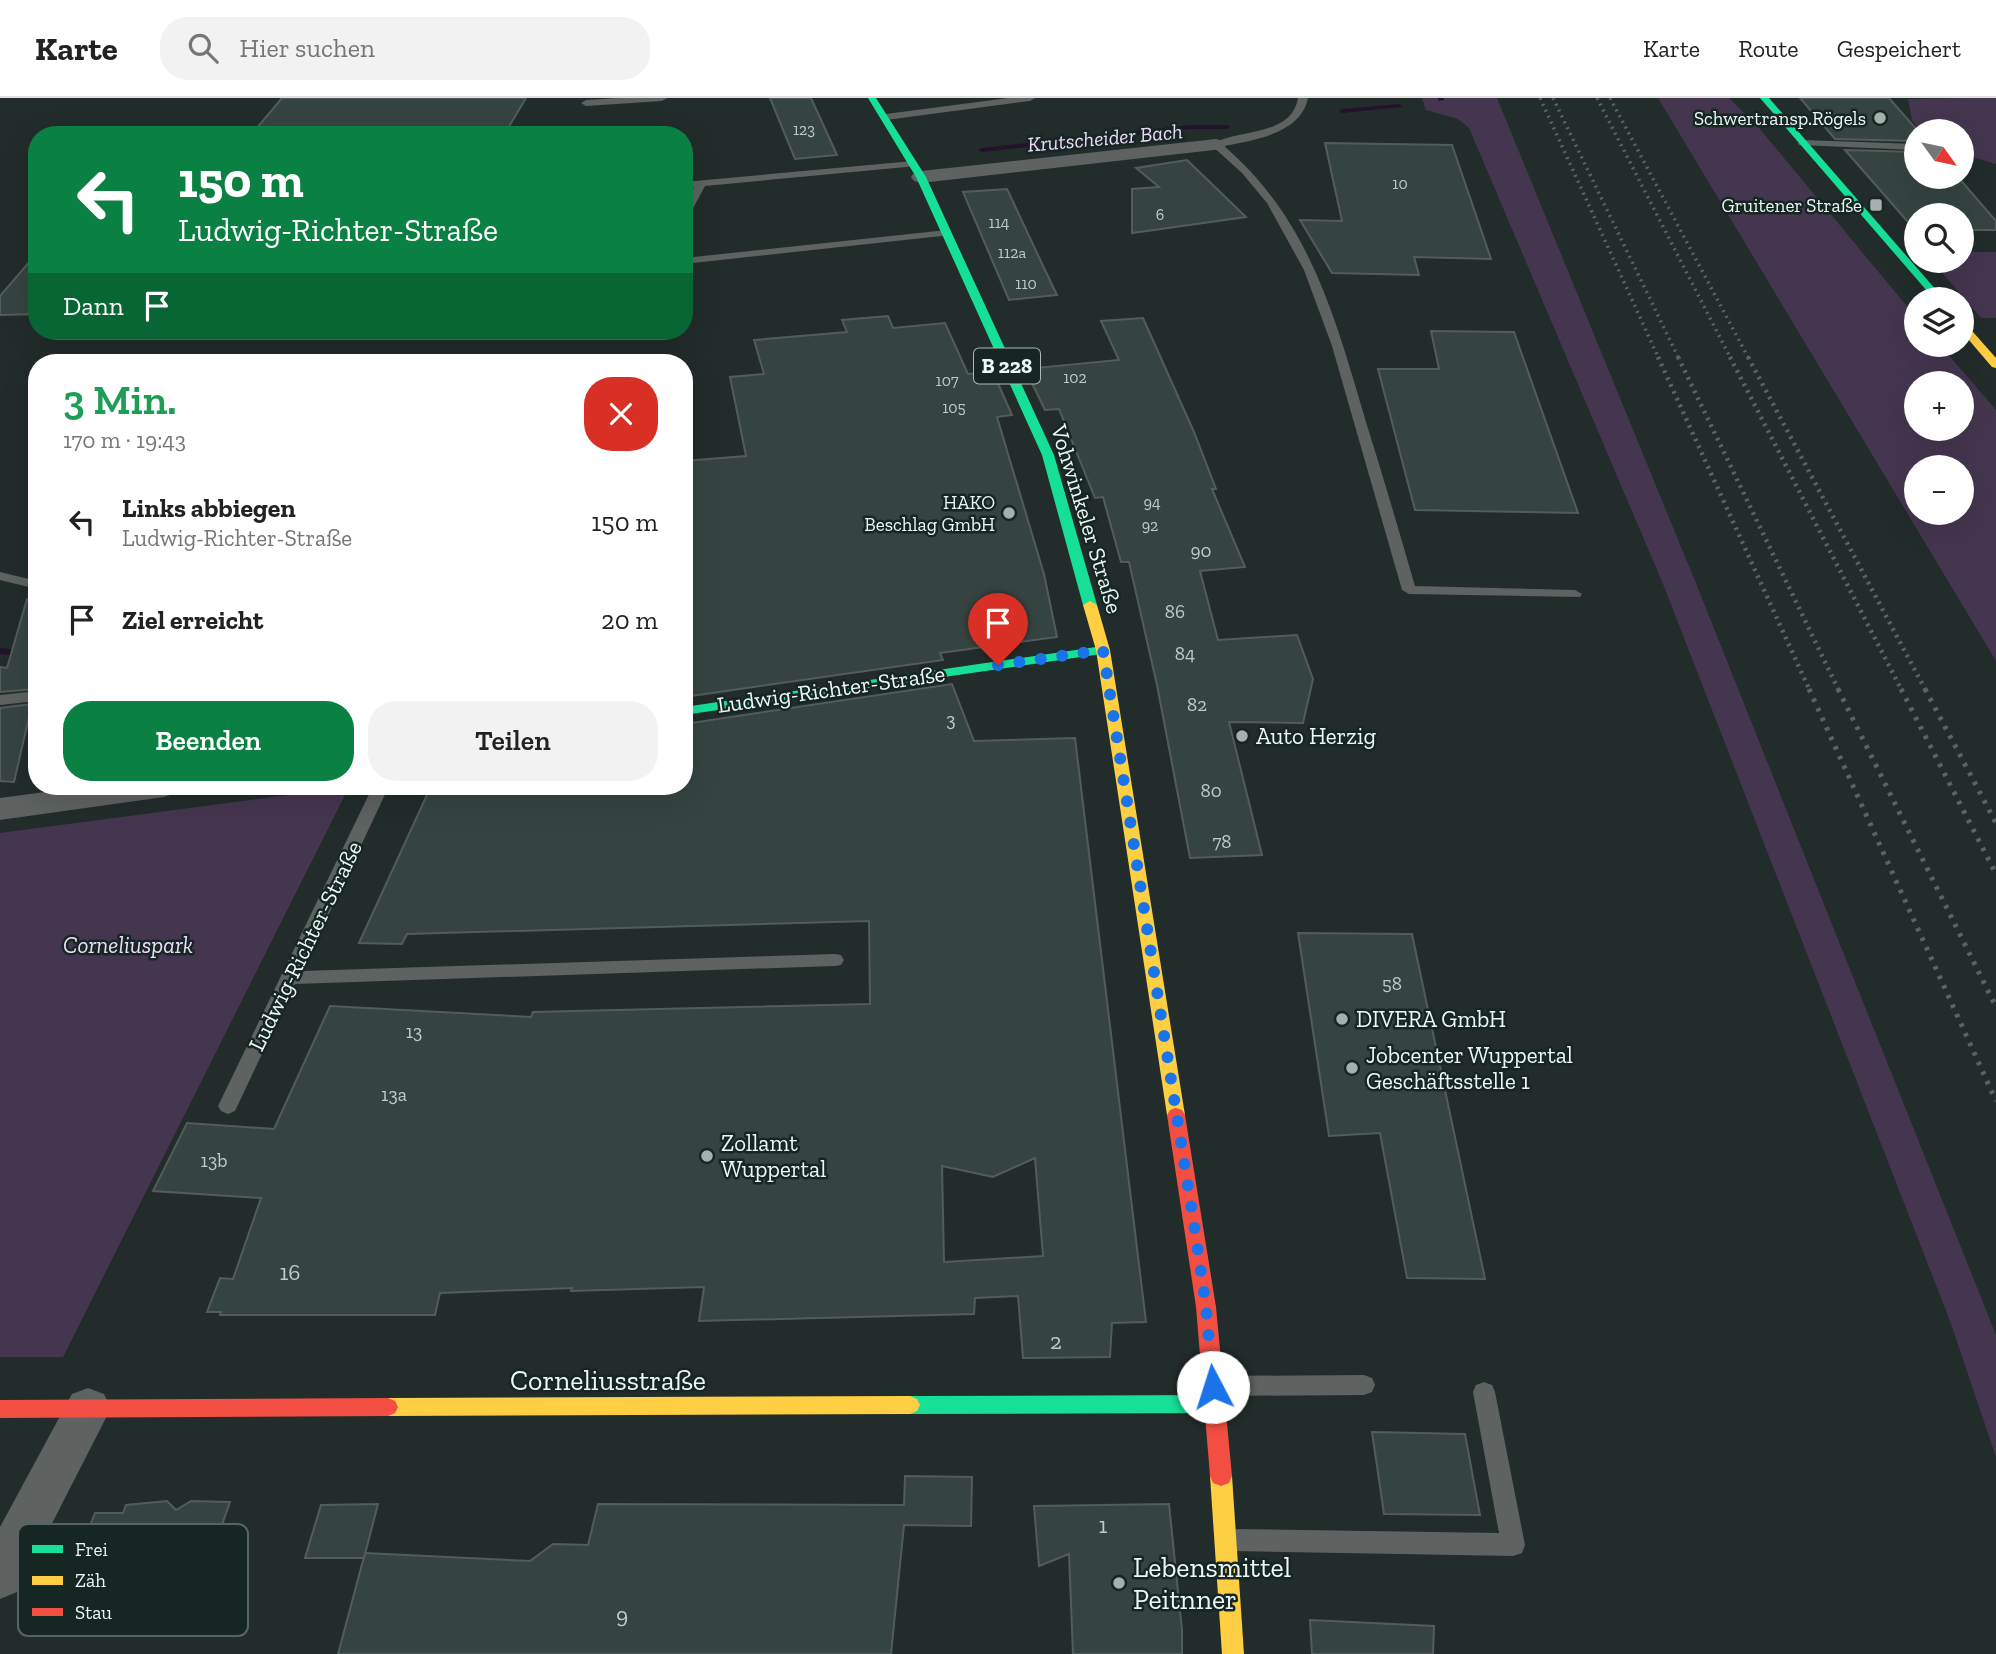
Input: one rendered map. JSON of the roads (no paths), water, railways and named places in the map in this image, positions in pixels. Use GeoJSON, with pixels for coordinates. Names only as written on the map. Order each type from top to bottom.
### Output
{"type":"FeatureCollection","features":[{"type":"Feature","properties":{"kind":"main road","name":"Vohwinkeler Straße"},"geometry":{"type":"LineString","coordinates":[[872,98],[917,171],[1048,455],[1103,650],[1206,1307],[1227,1540],[1233,1654]]}},
{"type":"Feature","properties":{"kind":"main road"},"geometry":{"type":"LineString","coordinates":[[1763,98],[1929,287]]}},
{"type":"Feature","properties":{"kind":"main road"},"geometry":{"type":"LineString","coordinates":[[1974,340],[1996,365]]}},
{"type":"Feature","properties":{"kind":"main road","name":"Ludwig-Richter-Straße"},"geometry":{"type":"LineString","coordinates":[[693,710],[1103,650]]}},
{"type":"Feature","properties":{"kind":"main road","name":"Corneliusstraße"},"geometry":{"type":"LineString","coordinates":[[0,1409],[1214,1395]]}},
{"type":"Feature","properties":{"kind":"street"},"geometry":{"type":"LineString","coordinates":[[917,171],[1216,145]]}},
{"type":"Feature","properties":{"kind":"street"},"geometry":{"type":"LineString","coordinates":[[0,809],[45,795]]}},
{"type":"Feature","properties":{"kind":"street"},"geometry":{"type":"LineString","coordinates":[[27,1524],[88,1408]]}},
{"type":"Feature","properties":{"kind":"street"},"geometry":{"type":"LineString","coordinates":[[0,1576],[18,1542]]}},
{"type":"Feature","properties":{"kind":"lane"},"geometry":{"type":"LineString","coordinates":[[586,103],[662,98]]}},
{"type":"Feature","properties":{"kind":"lane"},"geometry":{"type":"LineString","coordinates":[[886,117],[1030,98]]}},
{"type":"Feature","properties":{"kind":"lane"},"geometry":{"type":"LineString","coordinates":[[1216,145],[1252,138],[1276,129],[1296,116],[1304,104],[1303,98]]}},
{"type":"Feature","properties":{"kind":"lane"},"geometry":{"type":"LineString","coordinates":[[1803,143],[1904,147]]}},
{"type":"Feature","properties":{"kind":"lane"},"geometry":{"type":"LineString","coordinates":[[1216,145],[1231,155],[1278,210],[1328,308],[1409,590],[1575,594]]}},
{"type":"Feature","properties":{"kind":"lane"},"geometry":{"type":"LineString","coordinates":[[693,185],[917,171]]}},
{"type":"Feature","properties":{"kind":"lane"},"geometry":{"type":"LineString","coordinates":[[693,199],[700,185]]}},
{"type":"Feature","properties":{"kind":"lane"},"geometry":{"type":"LineString","coordinates":[[693,260],[947,233]]}},
{"type":"Feature","properties":{"kind":"lane"},"geometry":{"type":"LineString","coordinates":[[0,576],[28,583]]}},
{"type":"Feature","properties":{"kind":"lane"},"geometry":{"type":"LineString","coordinates":[[0,700],[28,697]]}},
{"type":"Feature","properties":{"kind":"lane","name":"Ludwig-Richter-Straße"},"geometry":{"type":"LineString","coordinates":[[228,1106],[377,795]]}},
{"type":"Feature","properties":{"kind":"lane"},"geometry":{"type":"LineString","coordinates":[[289,978],[835,960]]}},
{"type":"Feature","properties":{"kind":"lane"},"geometry":{"type":"LineString","coordinates":[[1214,1395],[1364,1385]]}},
{"type":"Feature","properties":{"kind":"lane"},"geometry":{"type":"LineString","coordinates":[[1227,1540],[1513,1545],[1484,1392]]}},
{"type":"Feature","properties":{"kind":"waterway","name":"Krutscheider Bach"},"geometry":{"type":"LineString","coordinates":[[1342,111],[1399,106]]}},
{"type":"Feature","properties":{"kind":"waterway","name":"Krutscheider Bach"},"geometry":{"type":"LineString","coordinates":[[982,150],[1190,127],[1227,127]]}},
{"type":"Feature","properties":{"kind":"waterway","name":"Krutscheider Bach"},"geometry":{"type":"LineString","coordinates":[[0,651],[28,654]]}},
{"type":"Feature","properties":{"kind":"railway"},"geometry":{"type":"LineString","coordinates":[[1540,98],[1659,359]]}},
{"type":"Feature","properties":{"kind":"railway"},"geometry":{"type":"LineString","coordinates":[[1553,98],[1679,359]]}},
{"type":"Feature","properties":{"kind":"railway"},"geometry":{"type":"LineString","coordinates":[[1597,98],[1731,359]]}},
{"type":"Feature","properties":{"kind":"railway"},"geometry":{"type":"LineString","coordinates":[[1610,98],[1749,359]]}},
{"type":"Feature","properties":{"kind":"railway"},"geometry":{"type":"LineString","coordinates":[[1658,357],[1810,691]]}},
{"type":"Feature","properties":{"kind":"railway"},"geometry":{"type":"LineString","coordinates":[[1678,357],[1839,691]]}},
{"type":"Feature","properties":{"kind":"railway"},"geometry":{"type":"LineString","coordinates":[[1730,357],[1902,691]]}},
{"type":"Feature","properties":{"kind":"railway"},"geometry":{"type":"LineString","coordinates":[[1748,357],[1926,691]]}},
{"type":"Feature","properties":{"kind":"railway"},"geometry":{"type":"LineString","coordinates":[[1809,689],[1996,1101]]}},
{"type":"Feature","properties":{"kind":"railway"},"geometry":{"type":"LineString","coordinates":[[1838,689],[1996,1007]]}},
{"type":"Feature","properties":{"kind":"railway"},"geometry":{"type":"LineString","coordinates":[[1901,689],[1996,874]]}},
{"type":"Feature","properties":{"kind":"railway"},"geometry":{"type":"LineString","coordinates":[[1925,689],[1996,823]]}},
{"type":"Feature","properties":{"kind":"place","name":"Schwertransp.Rögels"},"geometry":{"type":"Point","coordinates":[1880,118]}},
{"type":"Feature","properties":{"kind":"place","name":"Gruitener Straße"},"geometry":{"type":"Point","coordinates":[1876,205]}},
{"type":"Feature","properties":{"kind":"place","name":"HAKO Beschlag GmbH"},"geometry":{"type":"Point","coordinates":[1009,513]}},
{"type":"Feature","properties":{"kind":"place","name":"Auto Herzig"},"geometry":{"type":"Point","coordinates":[1242,736]}},
{"type":"Feature","properties":{"kind":"place","name":"DIVERA GmbH"},"geometry":{"type":"Point","coordinates":[1342,1019]}},
{"type":"Feature","properties":{"kind":"place","name":"Jobcenter Wuppertal Geschäftsstelle 1"},"geometry":{"type":"Point","coordinates":[1352,1068]}},
{"type":"Feature","properties":{"kind":"place","name":"Zollamt Wuppertal"},"geometry":{"type":"Point","coordinates":[707,1156]}},
{"type":"Feature","properties":{"kind":"place","name":"Lebensmittel Peitnner"},"geometry":{"type":"Point","coordinates":[1119,1583]}},
{"type":"Feature","properties":{"kind":"park label","name":"Corneliuspark"},"geometry":{"type":"Point","coordinates":[128,945]}}]}
